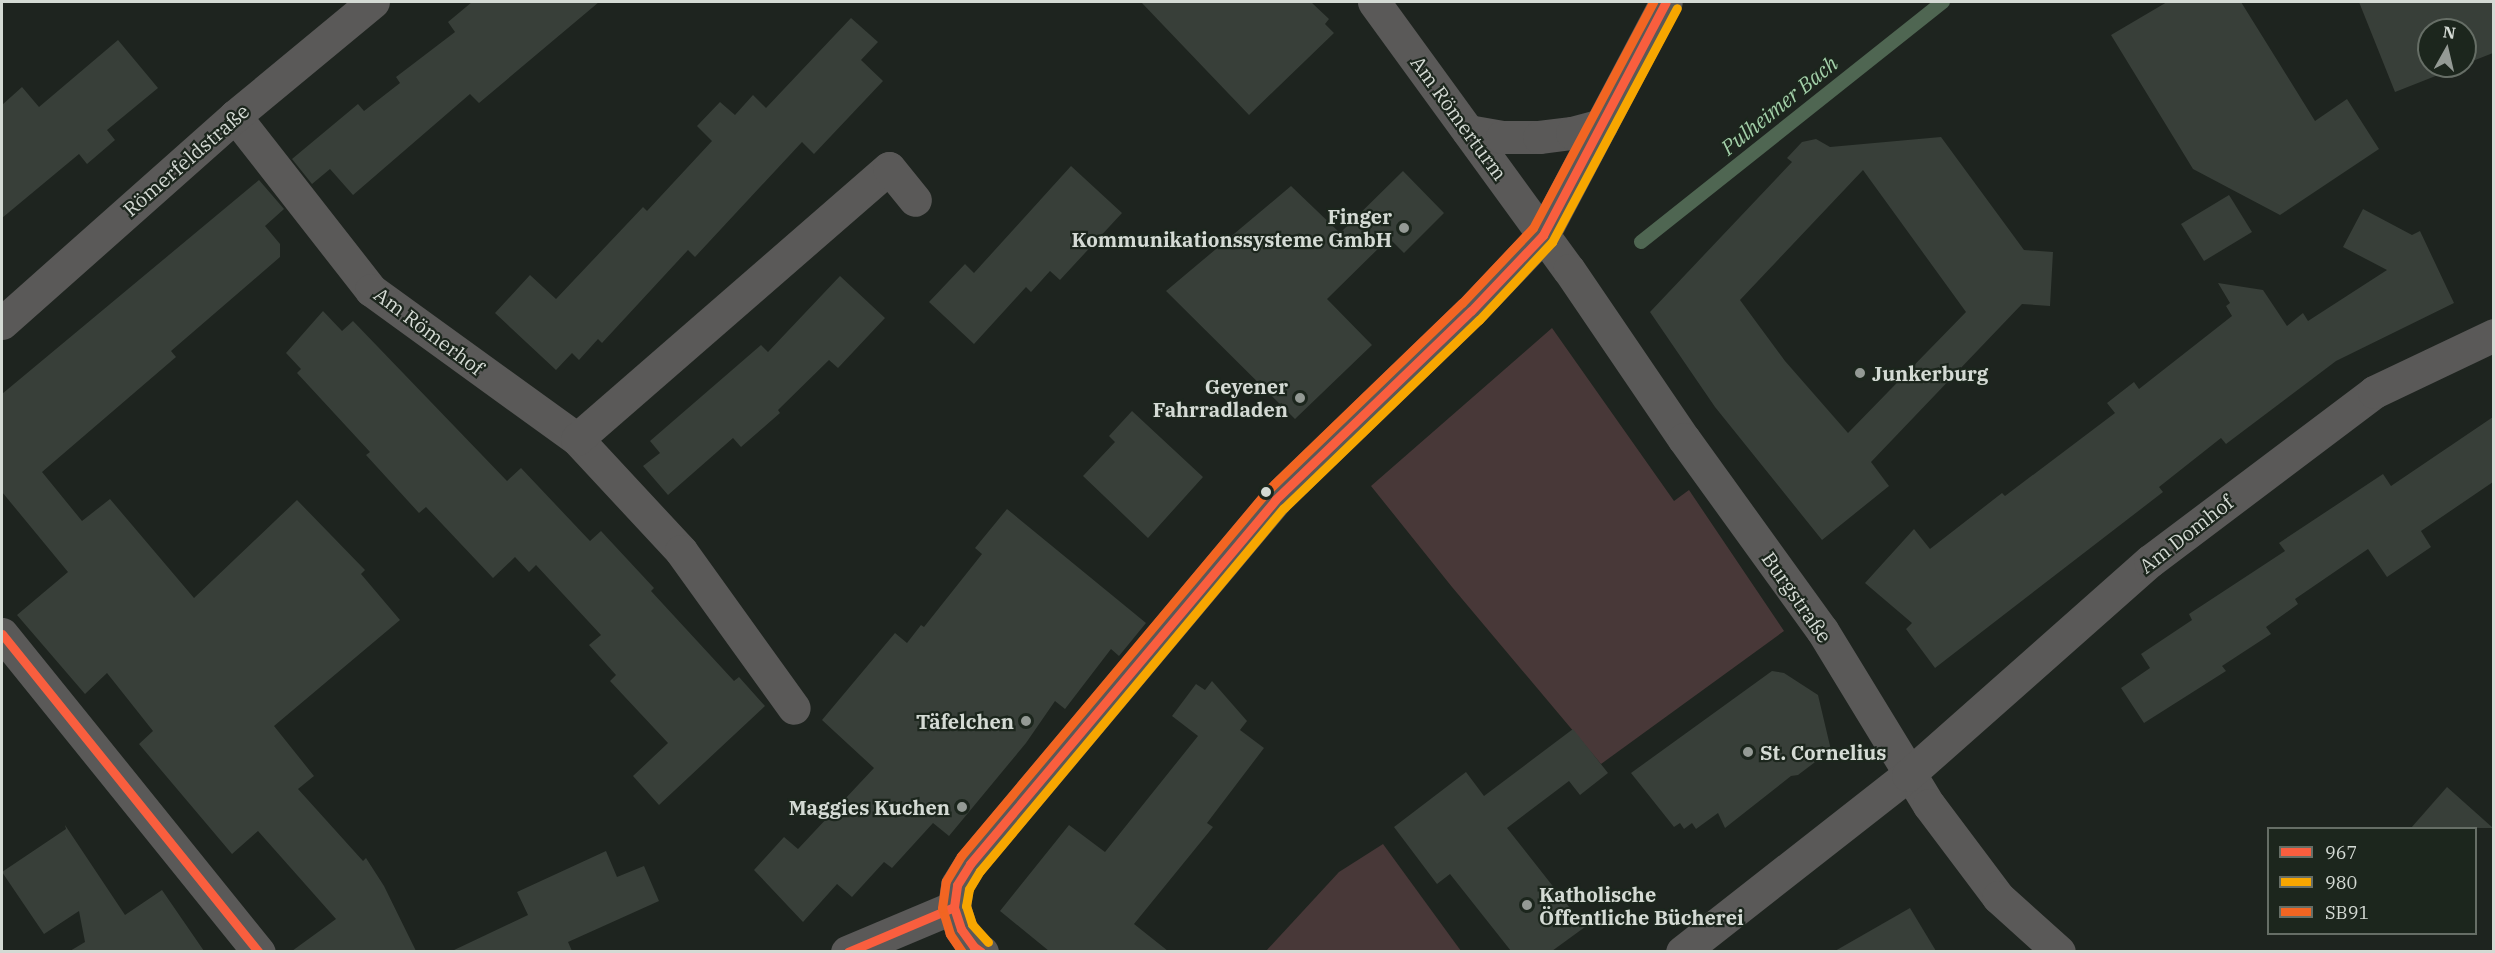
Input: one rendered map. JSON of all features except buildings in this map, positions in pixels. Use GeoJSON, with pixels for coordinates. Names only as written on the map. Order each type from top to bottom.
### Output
{"type":"FeatureCollection","features":[{"type":"Feature","properties":{"kind":"street","name":"Römerfeldstraße"},"geometry":{"type":"LineString","coordinates":[[2,323],[236,116],[373,2]]}},
{"type":"Feature","properties":{"kind":"street","name":"Am Römerturm"},"geometry":{"type":"LineString","coordinates":[[1374,2],[1543,235]]}},
{"type":"Feature","properties":{"kind":"street"},"geometry":{"type":"LineString","coordinates":[[982,951],[974,947],[961,929],[954,907],[957,885],[970,864],[1275,500],[1471,311],[1543,235],[1666,2]]}},
{"type":"Feature","properties":{"kind":"street","name":"Am Römerhof"},"geometry":{"type":"LineString","coordinates":[[236,116],[371,290],[577,440],[681,551],[794,708]]}},
{"type":"Feature","properties":{"kind":"street"},"geometry":{"type":"LineString","coordinates":[[1468,131],[1502,137],[1539,137],[1572,134],[1601,125]]}},
{"type":"Feature","properties":{"kind":"street"},"geometry":{"type":"LineString","coordinates":[[577,440],[889,168],[915,200]]}},
{"type":"Feature","properties":{"kind":"street","name":"Burgstraße"},"geometry":{"type":"LineString","coordinates":[[1543,235],[1684,439],[1822,630],[1908,775],[1998,897],[2059,951]]}},
{"type":"Feature","properties":{"kind":"street","name":"Am Domhof"},"geometry":{"type":"LineString","coordinates":[[1682,951],[1908,775],[2150,561],[2374,392],[2493,335]]}},
{"type":"Feature","properties":{"kind":"street"},"geometry":{"type":"LineString","coordinates":[[2,634],[260,951]]}},
{"type":"Feature","properties":{"kind":"street"},"geometry":{"type":"LineString","coordinates":[[848,951],[954,907]]}},
{"type":"Feature","properties":{"kind":"shaded area"},"geometry":{"type":"Polygon","coordinates":[[[1552,328],[1674,501],[1689,490],[1784,631],[1601,764],[1452,587],[1371,486],[1552,328]]]}},
{"type":"Feature","properties":{"kind":"shaded area"},"geometry":{"type":"Polygon","coordinates":[[[1383,844],[1461,951],[1266,951],[1339,872],[1383,844]]]}},
{"type":"Feature","properties":{"kind":"waterway","name":"Pulheimer Bach"},"geometry":{"type":"LineString","coordinates":[[1641,242],[1943,2]]}},
{"type":"Feature","properties":{"kind":"transit line","name":"SB91"},"geometry":{"type":"LineString","coordinates":[[962,952],[950,934],[942,908],[946,881],[961,856],[1266,492],[1462,303],[1533,228],[1653,2]]}},
{"type":"Feature","properties":{"kind":"transit line","name":"967"},"geometry":{"type":"LineString","coordinates":[[981,952],[974,947],[961,929],[954,907],[957,885],[970,864],[1275,500],[1471,311],[1543,235],[1666,2]]}},
{"type":"Feature","properties":{"kind":"transit line","name":"980"},"geometry":{"type":"LineString","coordinates":[[988,942],[972,924],[966,906],[969,889],[980,871],[1284,508],[1479,320],[1552,242],[1677,8]]}},
{"type":"Feature","properties":{"kind":"transit line","name":"967"},"geometry":{"type":"LineString","coordinates":[[2,634],[259,952]]}},
{"type":"Feature","properties":{"kind":"transit line","name":"967"},"geometry":{"type":"LineString","coordinates":[[848,952],[954,907]]}},
{"type":"Feature","properties":{"kind":"place","name":"Finger Kommunikationssysteme GmbH"},"geometry":{"type":"Point","coordinates":[1404,228]}},
{"type":"Feature","properties":{"kind":"place","name":"Junkerburg"},"geometry":{"type":"Point","coordinates":[1860,373]}},
{"type":"Feature","properties":{"kind":"place","name":"Geyener Fahrradladen"},"geometry":{"type":"Point","coordinates":[1300,398]}},
{"type":"Feature","properties":{"kind":"place","name":"Täfelchen"},"geometry":{"type":"Point","coordinates":[1026,721]}},
{"type":"Feature","properties":{"kind":"place","name":"St. Cornelius"},"geometry":{"type":"Point","coordinates":[1748,752]}},
{"type":"Feature","properties":{"kind":"place","name":"Maggies Kuchen"},"geometry":{"type":"Point","coordinates":[962,807]}},
{"type":"Feature","properties":{"kind":"place","name":"Katholische Öffentliche Bücherei"},"geometry":{"type":"Point","coordinates":[1527,905]}}]}
